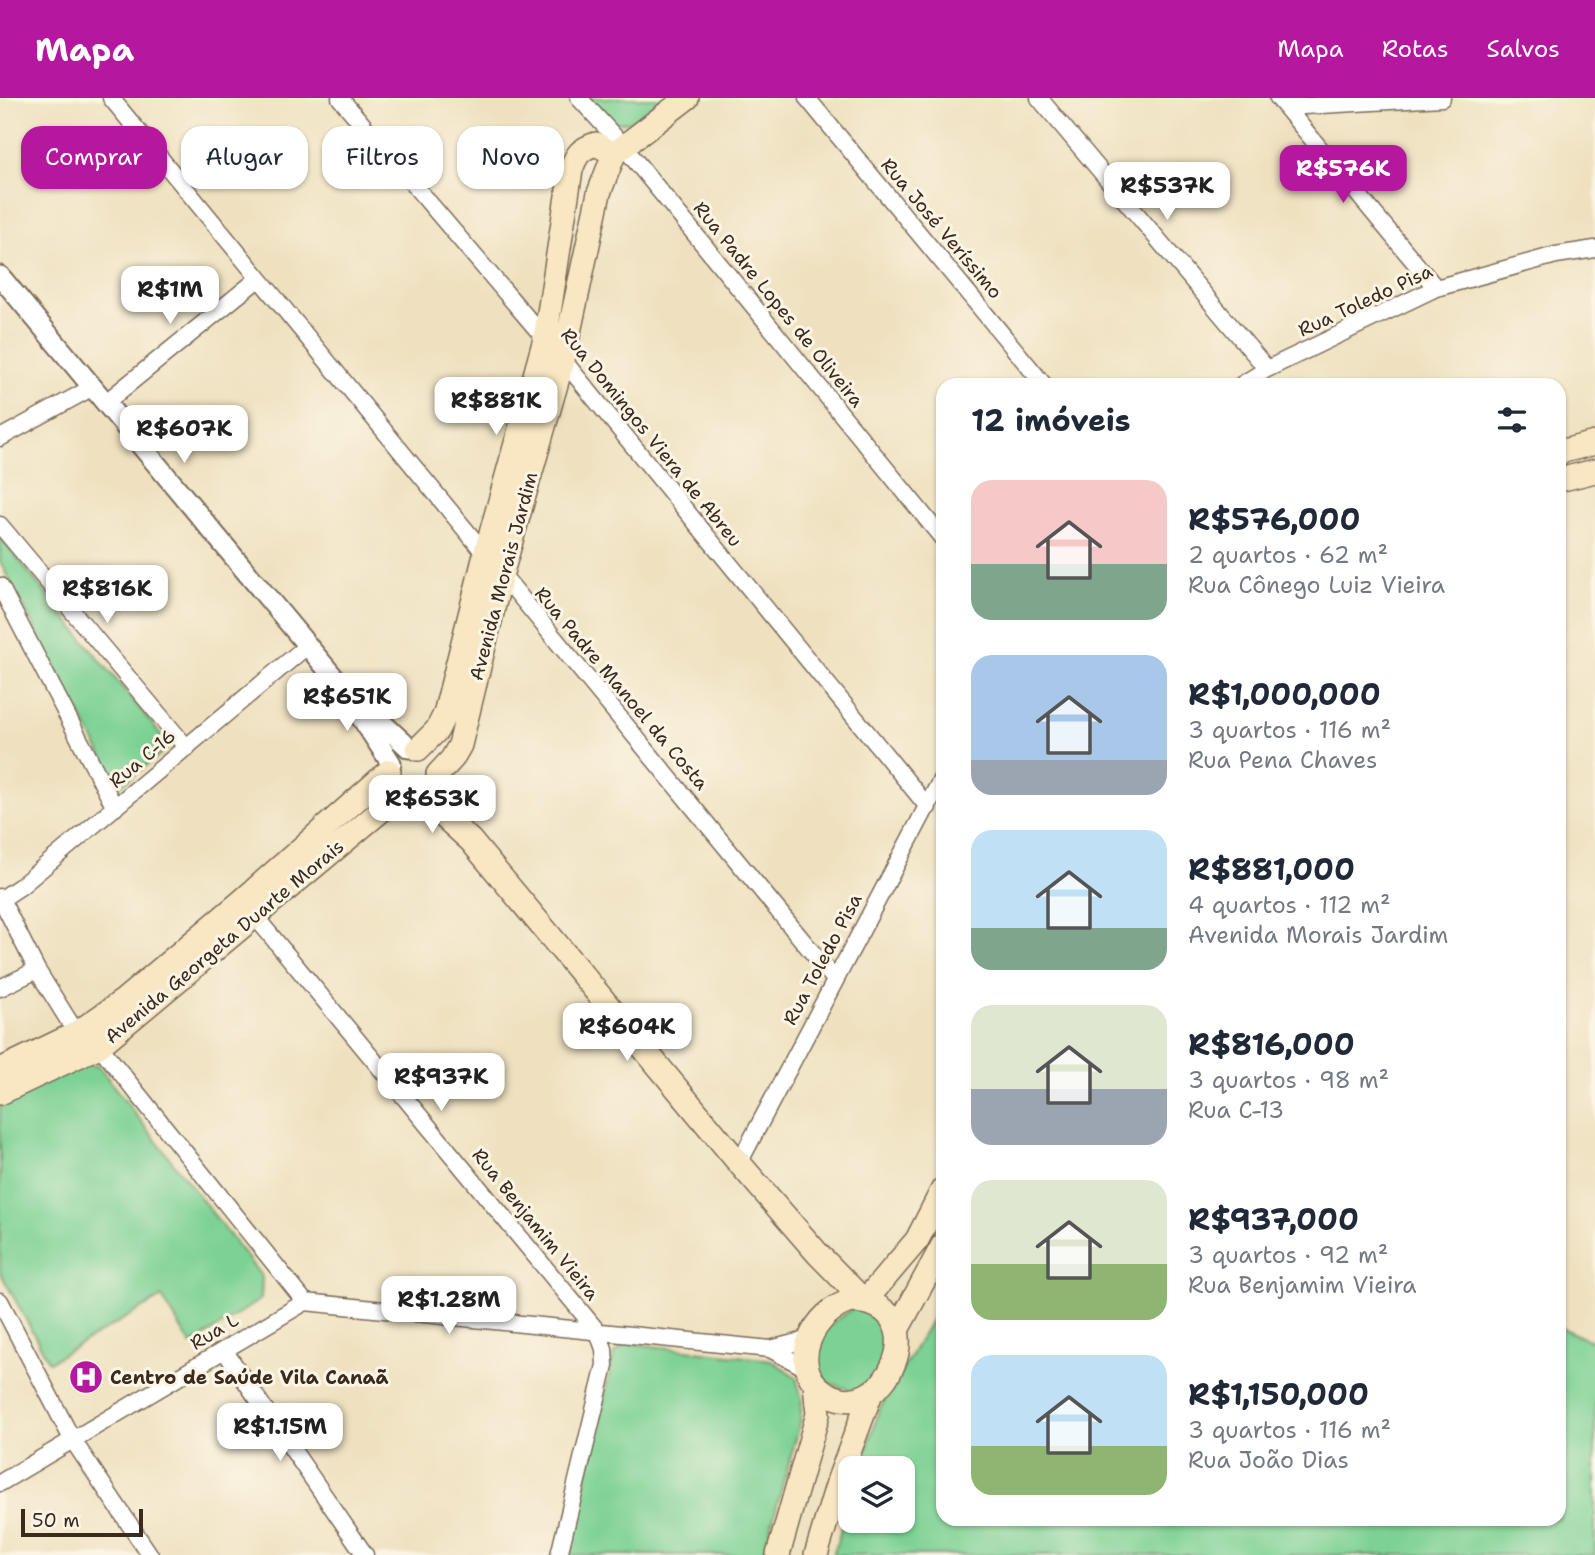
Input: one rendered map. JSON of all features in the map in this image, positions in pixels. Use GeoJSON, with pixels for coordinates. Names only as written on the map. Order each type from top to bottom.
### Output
{"type":"FeatureCollection","features":[{"type":"Feature","properties":{"kind":"main road"},"geometry":{"type":"LineString","coordinates":[[615,157],[687,98]]}},
{"type":"Feature","properties":{"kind":"main road","name":"Avenida Morais Jardim"},"geometry":{"type":"LineString","coordinates":[[414,749],[437,730],[445,713],[485,555],[545,339],[571,170],[575,157],[583,148],[596,144],[615,157],[599,193],[563,360],[501,576],[460,745],[452,759],[424,786]]}},
{"type":"Feature","properties":{"kind":"main road"},"geometry":{"type":"LineString","coordinates":[[1566,450],[1595,443]]}},
{"type":"Feature","properties":{"kind":"main road"},"geometry":{"type":"LineString","coordinates":[[1566,478],[1595,471]]}},
{"type":"Feature","properties":{"kind":"main road"},"geometry":{"type":"LineString","coordinates":[[424,786],[434,760],[430,755],[414,749],[402,751],[390,767],[392,784],[424,786],[739,1163],[818,1254],[864,1301]]}},
{"type":"Feature","properties":{"kind":"main road","name":"Avenida Georgeta Duarte Morais"},"geometry":{"type":"LineString","coordinates":[[249,909],[390,767]]}},
{"type":"Feature","properties":{"kind":"main road","name":"Avenida Georgeta Duarte Morais"},"geometry":{"type":"LineString","coordinates":[[0,1093],[99,1046],[176,970],[249,909],[424,786]]}},
{"type":"Feature","properties":{"kind":"main road","name":"Avenida Georgeta Duarte Morais"},"geometry":{"type":"LineString","coordinates":[[0,1070],[77,1033],[123,1001],[176,970]]}},
{"type":"Feature","properties":{"kind":"main road"},"geometry":{"type":"LineString","coordinates":[[864,1301],[917,1240],[936,1203]]}},
{"type":"Feature","properties":{"kind":"main road"},"geometry":{"type":"LineString","coordinates":[[818,1254],[828,1292],[829,1310]]}},
{"type":"Feature","properties":{"kind":"main road"},"geometry":{"type":"LineString","coordinates":[[897,1330],[936,1258]]}},
{"type":"Feature","properties":{"kind":"main road"},"geometry":{"type":"LineString","coordinates":[[778,1555],[818,1414],[806,1353],[810,1339],[822,1317],[839,1304],[864,1301],[879,1307],[890,1317],[897,1330],[899,1347],[895,1364],[882,1384],[870,1393],[847,1399],[824,1392],[811,1376]]}},
{"type":"Feature","properties":{"kind":"main road"},"geometry":{"type":"LineString","coordinates":[[816,1555],[839,1479],[870,1393]]}},
{"type":"Feature","properties":{"kind":"street","name":"Rua Padre Manoel da Costa"},"geometry":{"type":"LineString","coordinates":[[111,98],[501,576],[835,979]]}},
{"type":"Feature","properties":{"kind":"street","name":"Rua Domingos Viera de Abreu"},"geometry":{"type":"LineString","coordinates":[[340,98],[563,360],[928,807]]}},
{"type":"Feature","properties":{"kind":"street","name":"Rua Padre Lopes de Oliveira"},"geometry":{"type":"LineString","coordinates":[[579,98],[615,157],[936,531]]}},
{"type":"Feature","properties":{"kind":"street","name":"Rua José Veríssimo"},"geometry":{"type":"LineString","coordinates":[[807,98],[1038,378]]}},
{"type":"Feature","properties":{"kind":"street"},"geometry":{"type":"LineString","coordinates":[[1039,98],[1267,369]]}},
{"type":"Feature","properties":{"kind":"street"},"geometry":{"type":"LineString","coordinates":[[1282,103],[1442,98]]}},
{"type":"Feature","properties":{"kind":"street"},"geometry":{"type":"LineString","coordinates":[[1282,103],[1436,288]]}},
{"type":"Feature","properties":{"kind":"street","name":"Rua Toledo Pisa"},"geometry":{"type":"LineString","coordinates":[[1252,378],[1436,288],[1556,255],[1595,249]]}},
{"type":"Feature","properties":{"kind":"street"},"geometry":{"type":"LineString","coordinates":[[0,276],[337,681],[390,767]]}},
{"type":"Feature","properties":{"kind":"street"},"geometry":{"type":"LineString","coordinates":[[106,403],[258,279]]}},
{"type":"Feature","properties":{"kind":"street"},"geometry":{"type":"LineString","coordinates":[[0,438],[93,387]]}},
{"type":"Feature","properties":{"kind":"street"},"geometry":{"type":"LineString","coordinates":[[0,525],[187,748]]}},
{"type":"Feature","properties":{"kind":"street"},"geometry":{"type":"LineString","coordinates":[[0,586],[115,808]]}},
{"type":"Feature","properties":{"kind":"street","name":"Rua C-16"},"geometry":{"type":"LineString","coordinates":[[0,899],[22,886],[308,645]]}},
{"type":"Feature","properties":{"kind":"street"},"geometry":{"type":"LineString","coordinates":[[337,681],[414,749]]}},
{"type":"Feature","properties":{"kind":"street","name":"Rua Toledo Pisa"},"geometry":{"type":"LineString","coordinates":[[739,1163],[936,790]]}},
{"type":"Feature","properties":{"kind":"street"},"geometry":{"type":"LineString","coordinates":[[0,899],[37,970],[77,1033],[99,1046],[305,1302],[770,1349],[810,1339]]}},
{"type":"Feature","properties":{"kind":"street","name":"Rua Benjamim Vieira"},"geometry":{"type":"LineString","coordinates":[[249,909],[598,1332],[604,1349],[605,1365],[559,1555]]}},
{"type":"Feature","properties":{"kind":"street"},"geometry":{"type":"LineString","coordinates":[[0,988],[37,970]]}},
{"type":"Feature","properties":{"kind":"street","name":"Rua L"},"geometry":{"type":"LineString","coordinates":[[0,1483],[305,1302]]}},
{"type":"Feature","properties":{"kind":"street"},"geometry":{"type":"LineString","coordinates":[[1,1304],[72,1439],[150,1555]]}},
{"type":"Feature","properties":{"kind":"street"},"geometry":{"type":"LineString","coordinates":[[770,1349],[811,1376]]}},
{"type":"Feature","properties":{"kind":"street"},"geometry":{"type":"LineString","coordinates":[[224,1350],[365,1555]]}},
{"type":"Feature","properties":{"kind":"green space"},"geometry":{"type":"Polygon","coordinates":[[[587,98],[663,98],[631,122],[609,123],[587,98]]]}},
{"type":"Feature","properties":{"kind":"green space"},"geometry":{"type":"Polygon","coordinates":[[[0,537],[170,746],[119,788],[0,562],[0,537]]]}},
{"type":"Feature","properties":{"kind":"green space"},"geometry":{"type":"Polygon","coordinates":[[[80,1064],[98,1066],[262,1277],[261,1299],[191,1345],[162,1297],[49,1362],[0,1272],[0,1101],[80,1064]]]}},
{"type":"Feature","properties":{"kind":"green space"},"geometry":{"type":"Polygon","coordinates":[[[856,1306],[886,1320],[889,1355],[868,1387],[857,1392],[816,1379],[813,1338],[856,1306]]]}},
{"type":"Feature","properties":{"kind":"green space"},"geometry":{"type":"Polygon","coordinates":[[[936,1312],[936,1526],[1566,1526],[1566,1330],[1595,1343],[1595,1555],[833,1555],[840,1533],[915,1533],[915,1456],[865,1456],[879,1410],[936,1312]]]}},
{"type":"Feature","properties":{"kind":"green space"},"geometry":{"type":"Polygon","coordinates":[[[627,1343],[771,1360],[796,1377],[802,1399],[800,1424],[763,1555],[569,1555],[614,1353],[627,1343]]]}},
{"type":"Feature","properties":{"kind":"place","name":"Centro de Saúde Vila Canaã"},"geometry":{"type":"Point","coordinates":[86,1377]}}]}
